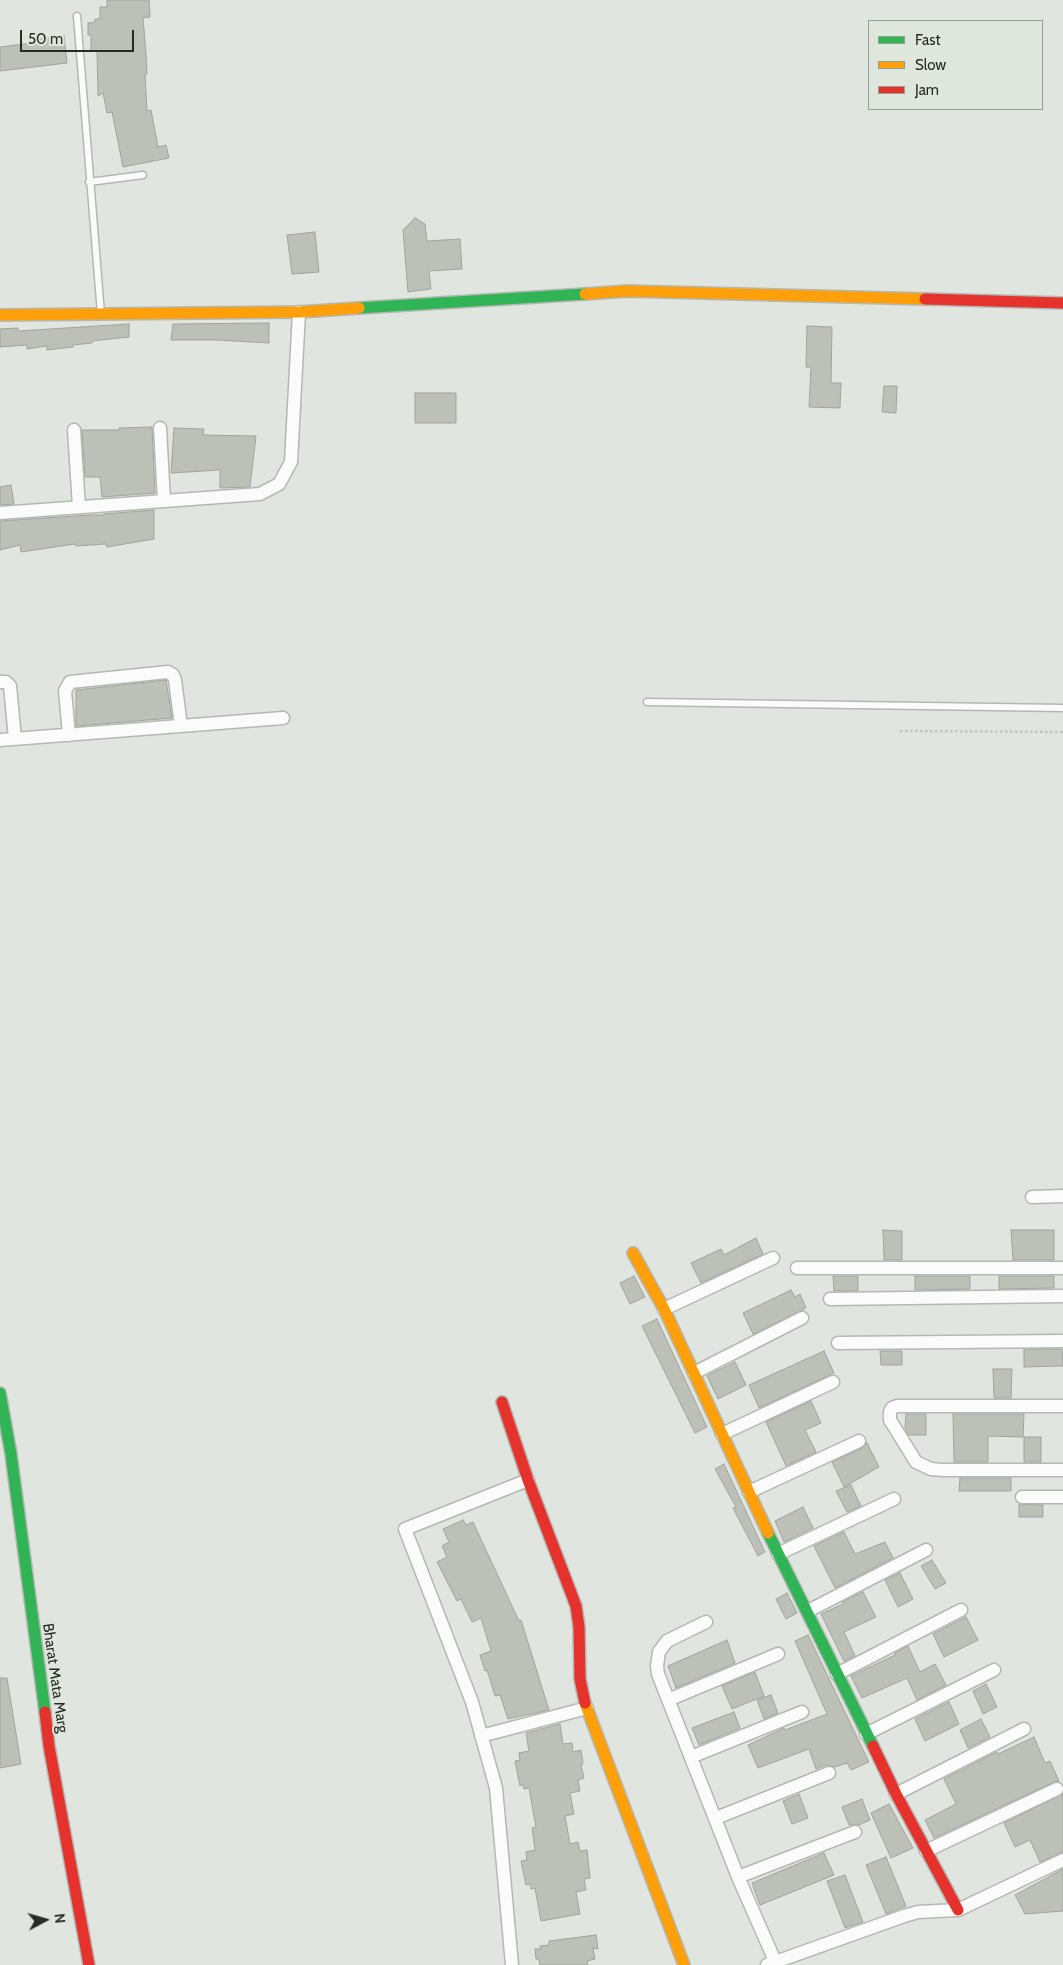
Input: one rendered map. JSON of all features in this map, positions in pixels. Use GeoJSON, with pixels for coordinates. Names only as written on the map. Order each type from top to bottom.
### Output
{"type":"FeatureCollection","features":[{"type":"Feature","properties":{"kind":"street"},"geometry":{"type":"LineString","coordinates":[[0,315],[300,312],[627,292],[1063,303]]}},
{"type":"Feature","properties":{"kind":"street"},"geometry":{"type":"LineString","coordinates":[[0,513],[260,494],[280,484],[291,462],[300,312]]}},
{"type":"Feature","properties":{"kind":"street"},"geometry":{"type":"LineString","coordinates":[[160,428],[164,501]]}},
{"type":"Feature","properties":{"kind":"street"},"geometry":{"type":"LineString","coordinates":[[74,430],[79,507]]}},
{"type":"Feature","properties":{"kind":"street"},"geometry":{"type":"LineString","coordinates":[[69,735],[64,691],[70,682],[168,672],[176,680],[181,726]]}},
{"type":"Feature","properties":{"kind":"street"},"geometry":{"type":"LineString","coordinates":[[0,682],[6,682],[10,686],[15,739]]}},
{"type":"Feature","properties":{"kind":"street"},"geometry":{"type":"LineString","coordinates":[[0,740],[282,718]]}},
{"type":"Feature","properties":{"kind":"street"},"geometry":{"type":"LineString","coordinates":[[1032,1197],[1063,1196]]}},
{"type":"Feature","properties":{"kind":"street"},"geometry":{"type":"LineString","coordinates":[[633,1253],[664,1309],[778,1554],[808,1611],[866,1734],[958,1910]]}},
{"type":"Feature","properties":{"kind":"street"},"geometry":{"type":"LineString","coordinates":[[664,1309],[773,1258]]}},
{"type":"Feature","properties":{"kind":"street"},"geometry":{"type":"LineString","coordinates":[[798,1268],[1063,1268]]}},
{"type":"Feature","properties":{"kind":"street"},"geometry":{"type":"LineString","coordinates":[[830,1299],[1063,1296]]}},
{"type":"Feature","properties":{"kind":"street"},"geometry":{"type":"LineString","coordinates":[[694,1372],[802,1318]]}},
{"type":"Feature","properties":{"kind":"street"},"geometry":{"type":"LineString","coordinates":[[838,1343],[1063,1341]]}},
{"type":"Feature","properties":{"kind":"street"},"geometry":{"type":"LineString","coordinates":[[722,1434],[833,1382]]}},
{"type":"Feature","properties":{"kind":"street","name":"Bharat Mata Marg"},"geometry":{"type":"LineString","coordinates":[[0,1393],[11,1454],[49,1746],[88,1965]]}},
{"type":"Feature","properties":{"kind":"street"},"geometry":{"type":"LineString","coordinates":[[502,1402],[528,1480],[576,1606],[579,1626],[580,1679],[587,1708],[684,1965]]}},
{"type":"Feature","properties":{"kind":"street"},"geometry":{"type":"LineString","coordinates":[[1063,1406],[897,1406],[892,1408],[890,1412],[890,1420],[916,1462],[931,1469],[1063,1470]]}},
{"type":"Feature","properties":{"kind":"street"},"geometry":{"type":"LineString","coordinates":[[749,1492],[859,1441]]}},
{"type":"Feature","properties":{"kind":"street"},"geometry":{"type":"LineString","coordinates":[[512,1965],[496,1788],[472,1702],[405,1529],[528,1480]]}},
{"type":"Feature","properties":{"kind":"street"},"geometry":{"type":"LineString","coordinates":[[1022,1497],[1063,1497]]}},
{"type":"Feature","properties":{"kind":"street"},"geometry":{"type":"LineString","coordinates":[[778,1554],[894,1499]]}},
{"type":"Feature","properties":{"kind":"street"},"geometry":{"type":"LineString","coordinates":[[808,1611],[926,1550]]}},
{"type":"Feature","properties":{"kind":"street"},"geometry":{"type":"LineString","coordinates":[[837,1674],[961,1610]]}},
{"type":"Feature","properties":{"kind":"street"},"geometry":{"type":"LineString","coordinates":[[706,1622],[667,1641],[659,1652],[658,1674],[716,1818],[771,1963],[911,1914],[936,1910],[958,1910],[1063,1860]]}},
{"type":"Feature","properties":{"kind":"street"},"geometry":{"type":"LineString","coordinates":[[668,1700],[778,1654]]}},
{"type":"Feature","properties":{"kind":"street"},"geometry":{"type":"LineString","coordinates":[[866,1734],[994,1670]]}},
{"type":"Feature","properties":{"kind":"street"},"geometry":{"type":"LineString","coordinates":[[481,1736],[587,1708]]}},
{"type":"Feature","properties":{"kind":"street"},"geometry":{"type":"LineString","coordinates":[[691,1758],[802,1712]]}},
{"type":"Feature","properties":{"kind":"street"},"geometry":{"type":"LineString","coordinates":[[896,1794],[1024,1729]]}},
{"type":"Feature","properties":{"kind":"street"},"geometry":{"type":"LineString","coordinates":[[716,1818],[828,1773]]}},
{"type":"Feature","properties":{"kind":"street"},"geometry":{"type":"LineString","coordinates":[[926,1851],[1057,1789]]}},
{"type":"Feature","properties":{"kind":"street"},"geometry":{"type":"LineString","coordinates":[[738,1877],[855,1832]]}},
{"type":"Feature","properties":{"kind":"lane"},"geometry":{"type":"LineString","coordinates":[[77,16],[101,314]]}},
{"type":"Feature","properties":{"kind":"lane"},"geometry":{"type":"LineString","coordinates":[[89,182],[143,175]]}},
{"type":"Feature","properties":{"kind":"lane"},"geometry":{"type":"LineString","coordinates":[[647,702],[1063,708]]}},
{"type":"Feature","properties":{"kind":"path"},"geometry":{"type":"LineString","coordinates":[[900,731],[1063,732]]}},
{"type":"Feature","properties":{"kind":"building"},"geometry":{"type":"Polygon","coordinates":[[[107,0],[149,0],[150,17],[143,18],[147,74],[145,74],[147,111],[151,110],[158,147],[166,145],[169,158],[123,167],[112,112],[107,113],[103,93],[98,96],[97,51],[91,51],[91,35],[88,35],[88,23],[95,22],[95,19],[100,19],[100,7],[107,7],[107,0]]]}},
{"type":"Feature","properties":{"kind":"building"},"geometry":{"type":"Polygon","coordinates":[[[64,36],[67,63],[0,71],[0,47],[41,42],[40,39],[64,36]]]}},
{"type":"Feature","properties":{"kind":"building"},"geometry":{"type":"Polygon","coordinates":[[[415,218],[425,224],[427,241],[460,239],[462,269],[429,271],[431,289],[408,292],[403,230],[415,218]]]}},
{"type":"Feature","properties":{"kind":"building"},"geometry":{"type":"Polygon","coordinates":[[[315,232],[319,272],[292,274],[287,235],[315,232]]]}},
{"type":"Feature","properties":{"kind":"building"},"geometry":{"type":"Polygon","coordinates":[[[269,323],[269,343],[171,340],[173,324],[269,323]]]}},
{"type":"Feature","properties":{"kind":"building"},"geometry":{"type":"Polygon","coordinates":[[[129,324],[129,337],[92,341],[92,343],[73,345],[73,347],[47,350],[47,346],[27,349],[27,345],[0,347],[0,329],[18,328],[18,331],[129,324]]]}},
{"type":"Feature","properties":{"kind":"building"},"geometry":{"type":"Polygon","coordinates":[[[807,326],[832,327],[831,383],[841,383],[840,408],[809,407],[811,367],[806,367],[807,326]]]}},
{"type":"Feature","properties":{"kind":"building"},"geometry":{"type":"Polygon","coordinates":[[[884,386],[897,386],[896,413],[882,412],[884,386]]]}},
{"type":"Feature","properties":{"kind":"building"},"geometry":{"type":"Polygon","coordinates":[[[415,393],[456,393],[456,423],[415,423],[415,393]]]}},
{"type":"Feature","properties":{"kind":"building"},"geometry":{"type":"Polygon","coordinates":[[[152,427],[155,493],[102,497],[100,477],[85,477],[82,430],[119,430],[119,428],[152,427]]]}},
{"type":"Feature","properties":{"kind":"building"},"geometry":{"type":"Polygon","coordinates":[[[174,428],[204,429],[203,435],[256,436],[250,487],[220,488],[220,470],[171,473],[174,428]]]}},
{"type":"Feature","properties":{"kind":"building"},"geometry":{"type":"Polygon","coordinates":[[[11,485],[14,504],[0,505],[0,487],[11,485]]]}},
{"type":"Feature","properties":{"kind":"building"},"geometry":{"type":"Polygon","coordinates":[[[154,510],[154,539],[107,547],[106,544],[76,546],[75,544],[21,552],[20,545],[0,550],[0,521],[154,510]]]}},
{"type":"Feature","properties":{"kind":"building"},"geometry":{"type":"Polygon","coordinates":[[[166,680],[172,718],[76,726],[76,690],[166,680]]]}},
{"type":"Feature","properties":{"kind":"building"},"geometry":{"type":"Polygon","coordinates":[[[883,1230],[902,1231],[902,1260],[884,1260],[883,1230]]]}},
{"type":"Feature","properties":{"kind":"building"},"geometry":{"type":"Polygon","coordinates":[[[1011,1230],[1054,1230],[1054,1260],[1013,1260],[1011,1230]]]}},
{"type":"Feature","properties":{"kind":"building"},"geometry":{"type":"Polygon","coordinates":[[[756,1238],[763,1254],[701,1283],[691,1263],[721,1249],[724,1255],[756,1238]]]}},
{"type":"Feature","properties":{"kind":"building"},"geometry":{"type":"Polygon","coordinates":[[[634,1276],[645,1297],[630,1304],[620,1283],[634,1276]]]}},
{"type":"Feature","properties":{"kind":"building"},"geometry":{"type":"Polygon","coordinates":[[[833,1276],[858,1276],[858,1291],[834,1291],[833,1276]]]}},
{"type":"Feature","properties":{"kind":"building"},"geometry":{"type":"Polygon","coordinates":[[[915,1276],[970,1276],[970,1289],[915,1290],[915,1276]]]}},
{"type":"Feature","properties":{"kind":"building"},"geometry":{"type":"Polygon","coordinates":[[[999,1276],[1054,1276],[1054,1288],[999,1289],[999,1276]]]}},
{"type":"Feature","properties":{"kind":"building"},"geometry":{"type":"Polygon","coordinates":[[[791,1290],[795,1297],[800,1294],[806,1308],[753,1334],[743,1313],[791,1290]]]}},
{"type":"Feature","properties":{"kind":"building"},"geometry":{"type":"Polygon","coordinates":[[[657,1319],[707,1427],[695,1433],[642,1326],[657,1319]]]}},
{"type":"Feature","properties":{"kind":"building"},"geometry":{"type":"Polygon","coordinates":[[[1024,1349],[1062,1349],[1063,1366],[1024,1367],[1024,1349]]]}},
{"type":"Feature","properties":{"kind":"building"},"geometry":{"type":"Polygon","coordinates":[[[824,1351],[834,1373],[759,1408],[749,1385],[824,1351]]]}},
{"type":"Feature","properties":{"kind":"building"},"geometry":{"type":"Polygon","coordinates":[[[880,1351],[902,1351],[902,1365],[881,1365],[880,1351]]]}},
{"type":"Feature","properties":{"kind":"building"},"geometry":{"type":"Polygon","coordinates":[[[735,1362],[746,1385],[718,1399],[707,1376],[735,1362]]]}},
{"type":"Feature","properties":{"kind":"building"},"geometry":{"type":"Polygon","coordinates":[[[993,1369],[1012,1369],[1011,1398],[994,1398],[993,1369]]]}},
{"type":"Feature","properties":{"kind":"building"},"geometry":{"type":"Polygon","coordinates":[[[811,1401],[821,1423],[805,1430],[816,1452],[786,1466],[766,1422],[811,1401]]]}},
{"type":"Feature","properties":{"kind":"building"},"geometry":{"type":"Polygon","coordinates":[[[906,1414],[926,1414],[926,1435],[909,1435],[905,1428],[906,1414]]]}},
{"type":"Feature","properties":{"kind":"building"},"geometry":{"type":"Polygon","coordinates":[[[953,1414],[1024,1414],[1023,1437],[988,1436],[988,1462],[954,1462],[953,1414]]]}},
{"type":"Feature","properties":{"kind":"building"},"geometry":{"type":"Polygon","coordinates":[[[1024,1437],[1041,1437],[1041,1462],[1024,1462],[1024,1437]]]}},
{"type":"Feature","properties":{"kind":"building"},"geometry":{"type":"Polygon","coordinates":[[[867,1443],[879,1467],[844,1487],[832,1462],[862,1448],[867,1443]]]}},
{"type":"Feature","properties":{"kind":"building"},"geometry":{"type":"Polygon","coordinates":[[[724,1464],[765,1552],[758,1556],[733,1508],[736,1507],[715,1469],[724,1464]]]}},
{"type":"Feature","properties":{"kind":"building"},"geometry":{"type":"Polygon","coordinates":[[[960,1478],[1011,1478],[1011,1491],[959,1491],[960,1478]]]}},
{"type":"Feature","properties":{"kind":"building"},"geometry":{"type":"Polygon","coordinates":[[[851,1485],[861,1506],[847,1512],[836,1491],[851,1485]]]}},
{"type":"Feature","properties":{"kind":"building"},"geometry":{"type":"Polygon","coordinates":[[[1019,1504],[1043,1505],[1043,1517],[1019,1517],[1019,1504]]]}},
{"type":"Feature","properties":{"kind":"building"},"geometry":{"type":"Polygon","coordinates":[[[803,1507],[813,1528],[784,1542],[775,1521],[803,1507]]]}},
{"type":"Feature","properties":{"kind":"building"},"geometry":{"type":"Polygon","coordinates":[[[463,1520],[466,1525],[473,1522],[519,1621],[521,1620],[549,1710],[508,1719],[500,1695],[495,1696],[480,1655],[491,1651],[481,1618],[472,1622],[461,1599],[457,1601],[437,1562],[447,1557],[442,1546],[449,1542],[443,1529],[463,1520]]]}},
{"type":"Feature","properties":{"kind":"building"},"geometry":{"type":"Polygon","coordinates":[[[844,1532],[855,1554],[885,1542],[893,1558],[835,1588],[814,1546],[844,1532]]]}},
{"type":"Feature","properties":{"kind":"building"},"geometry":{"type":"Polygon","coordinates":[[[932,1560],[946,1583],[935,1589],[921,1566],[932,1560]]]}},
{"type":"Feature","properties":{"kind":"building"},"geometry":{"type":"Polygon","coordinates":[[[900,1573],[913,1599],[898,1607],[885,1580],[900,1573]]]}},
{"type":"Feature","properties":{"kind":"building"},"geometry":{"type":"Polygon","coordinates":[[[863,1592],[876,1617],[844,1632],[855,1656],[844,1661],[821,1614],[863,1592]]]}},
{"type":"Feature","properties":{"kind":"building"},"geometry":{"type":"Polygon","coordinates":[[[787,1593],[797,1613],[786,1619],[776,1599],[787,1593]]]}},
{"type":"Feature","properties":{"kind":"building"},"geometry":{"type":"Polygon","coordinates":[[[966,1617],[978,1640],[944,1657],[933,1634],[966,1617]]]}},
{"type":"Feature","properties":{"kind":"building"},"geometry":{"type":"Polygon","coordinates":[[[808,1635],[869,1762],[851,1770],[847,1763],[835,1767],[826,1765],[816,1769],[809,1749],[758,1768],[748,1745],[784,1728],[785,1730],[827,1714],[795,1641],[808,1635]]]}},
{"type":"Feature","properties":{"kind":"building"},"geometry":{"type":"Polygon","coordinates":[[[727,1640],[735,1663],[676,1688],[668,1666],[727,1640]]]}},
{"type":"Feature","properties":{"kind":"building"},"geometry":{"type":"Polygon","coordinates":[[[908,1646],[920,1672],[935,1664],[946,1685],[917,1700],[907,1678],[862,1698],[851,1676],[895,1655],[895,1653],[908,1646]]]}},
{"type":"Feature","properties":{"kind":"building"},"geometry":{"type":"Polygon","coordinates":[[[755,1672],[764,1696],[732,1709],[722,1686],[755,1672]]]}},
{"type":"Feature","properties":{"kind":"building"},"geometry":{"type":"Polygon","coordinates":[[[0,1678],[7,1678],[21,1764],[0,1768],[0,1678]]]}},
{"type":"Feature","properties":{"kind":"building"},"geometry":{"type":"Polygon","coordinates":[[[986,1684],[997,1707],[983,1714],[973,1691],[986,1684]]]}},
{"type":"Feature","properties":{"kind":"building"},"geometry":{"type":"Polygon","coordinates":[[[771,1695],[778,1713],[764,1719],[757,1700],[771,1695]]]}},
{"type":"Feature","properties":{"kind":"building"},"geometry":{"type":"Polygon","coordinates":[[[949,1702],[959,1724],[925,1741],[915,1719],[949,1702]]]}},
{"type":"Feature","properties":{"kind":"building"},"geometry":{"type":"Polygon","coordinates":[[[734,1712],[740,1728],[699,1745],[692,1728],[734,1712]]]}},
{"type":"Feature","properties":{"kind":"building"},"geometry":{"type":"Polygon","coordinates":[[[981,1719],[990,1737],[968,1748],[960,1730],[981,1719]]]}},
{"type":"Feature","properties":{"kind":"building"},"geometry":{"type":"Polygon","coordinates":[[[560,1724],[563,1744],[572,1743],[573,1752],[581,1750],[583,1764],[581,1765],[584,1778],[578,1780],[580,1791],[570,1793],[574,1814],[565,1816],[570,1844],[578,1842],[580,1851],[587,1850],[590,1878],[584,1879],[586,1890],[576,1892],[580,1914],[541,1921],[535,1888],[531,1889],[530,1884],[526,1885],[521,1861],[527,1860],[526,1852],[535,1850],[532,1828],[536,1827],[529,1788],[524,1789],[523,1784],[520,1786],[515,1761],[520,1760],[519,1753],[529,1751],[526,1733],[560,1724]]]}},
{"type":"Feature","properties":{"kind":"building"},"geometry":{"type":"Polygon","coordinates":[[[1034,1737],[1045,1763],[1050,1761],[1059,1781],[934,1838],[925,1820],[956,1804],[944,1779],[997,1752],[998,1754],[1034,1737]]]}},
{"type":"Feature","properties":{"kind":"building"},"geometry":{"type":"Polygon","coordinates":[[[799,1794],[808,1818],[792,1824],[783,1801],[799,1794]]]}},
{"type":"Feature","properties":{"kind":"building"},"geometry":{"type":"Polygon","coordinates":[[[1063,1794],[1063,1852],[1040,1862],[1030,1840],[1015,1847],[1004,1823],[1063,1794]]]}},
{"type":"Feature","properties":{"kind":"building"},"geometry":{"type":"Polygon","coordinates":[[[862,1799],[870,1820],[859,1825],[849,1825],[842,1807],[862,1799]]]}},
{"type":"Feature","properties":{"kind":"building"},"geometry":{"type":"Polygon","coordinates":[[[889,1804],[913,1848],[891,1858],[871,1813],[889,1804]]]}},
{"type":"Feature","properties":{"kind":"building"},"geometry":{"type":"Polygon","coordinates":[[[824,1853],[834,1875],[760,1905],[752,1883],[824,1853]]]}},
{"type":"Feature","properties":{"kind":"building"},"geometry":{"type":"Polygon","coordinates":[[[886,1857],[906,1906],[886,1914],[866,1865],[886,1857]]]}},
{"type":"Feature","properties":{"kind":"building"},"geometry":{"type":"Polygon","coordinates":[[[1063,1869],[1063,1911],[1025,1914],[1015,1895],[1063,1869]]]}},
{"type":"Feature","properties":{"kind":"building"},"geometry":{"type":"Polygon","coordinates":[[[845,1875],[863,1922],[845,1928],[827,1881],[845,1875]]]}},
{"type":"Feature","properties":{"kind":"building"},"geometry":{"type":"Polygon","coordinates":[[[596,1935],[598,1949],[593,1948],[595,1959],[587,1961],[588,1965],[540,1965],[539,1960],[536,1959],[535,1949],[541,1949],[540,1946],[549,1945],[549,1941],[596,1935]]]}},
{"type":"Feature","properties":{"kind":"traffic: fast"},"geometry":{"type":"LineString","coordinates":[[359,308],[585,294]]}},
{"type":"Feature","properties":{"kind":"traffic: fast"},"geometry":{"type":"LineString","coordinates":[[0,1393],[11,1454],[45,1712]]}},
{"type":"Feature","properties":{"kind":"traffic: fast"},"geometry":{"type":"LineString","coordinates":[[768,1533],[873,1746]]}},
{"type":"Feature","properties":{"kind":"traffic: slow"},"geometry":{"type":"LineString","coordinates":[[585,294],[627,291],[925,299]]}},
{"type":"Feature","properties":{"kind":"traffic: slow"},"geometry":{"type":"LineString","coordinates":[[0,315],[299,312],[359,308]]}},
{"type":"Feature","properties":{"kind":"traffic: slow"},"geometry":{"type":"LineString","coordinates":[[633,1253],[664,1309],[768,1533]]}},
{"type":"Feature","properties":{"kind":"traffic: slow"},"geometry":{"type":"LineString","coordinates":[[585,1703],[684,1965]]}},
{"type":"Feature","properties":{"kind":"traffic: jam"},"geometry":{"type":"LineString","coordinates":[[925,299],[1063,303]]}},
{"type":"Feature","properties":{"kind":"traffic: jam"},"geometry":{"type":"LineString","coordinates":[[502,1402],[528,1480],[576,1606],[579,1627],[580,1679],[585,1703]]}},
{"type":"Feature","properties":{"kind":"traffic: jam"},"geometry":{"type":"LineString","coordinates":[[45,1712],[49,1746],[89,1965]]}},
{"type":"Feature","properties":{"kind":"traffic: jam"},"geometry":{"type":"LineString","coordinates":[[873,1746],[896,1794],[958,1910]]}}]}
